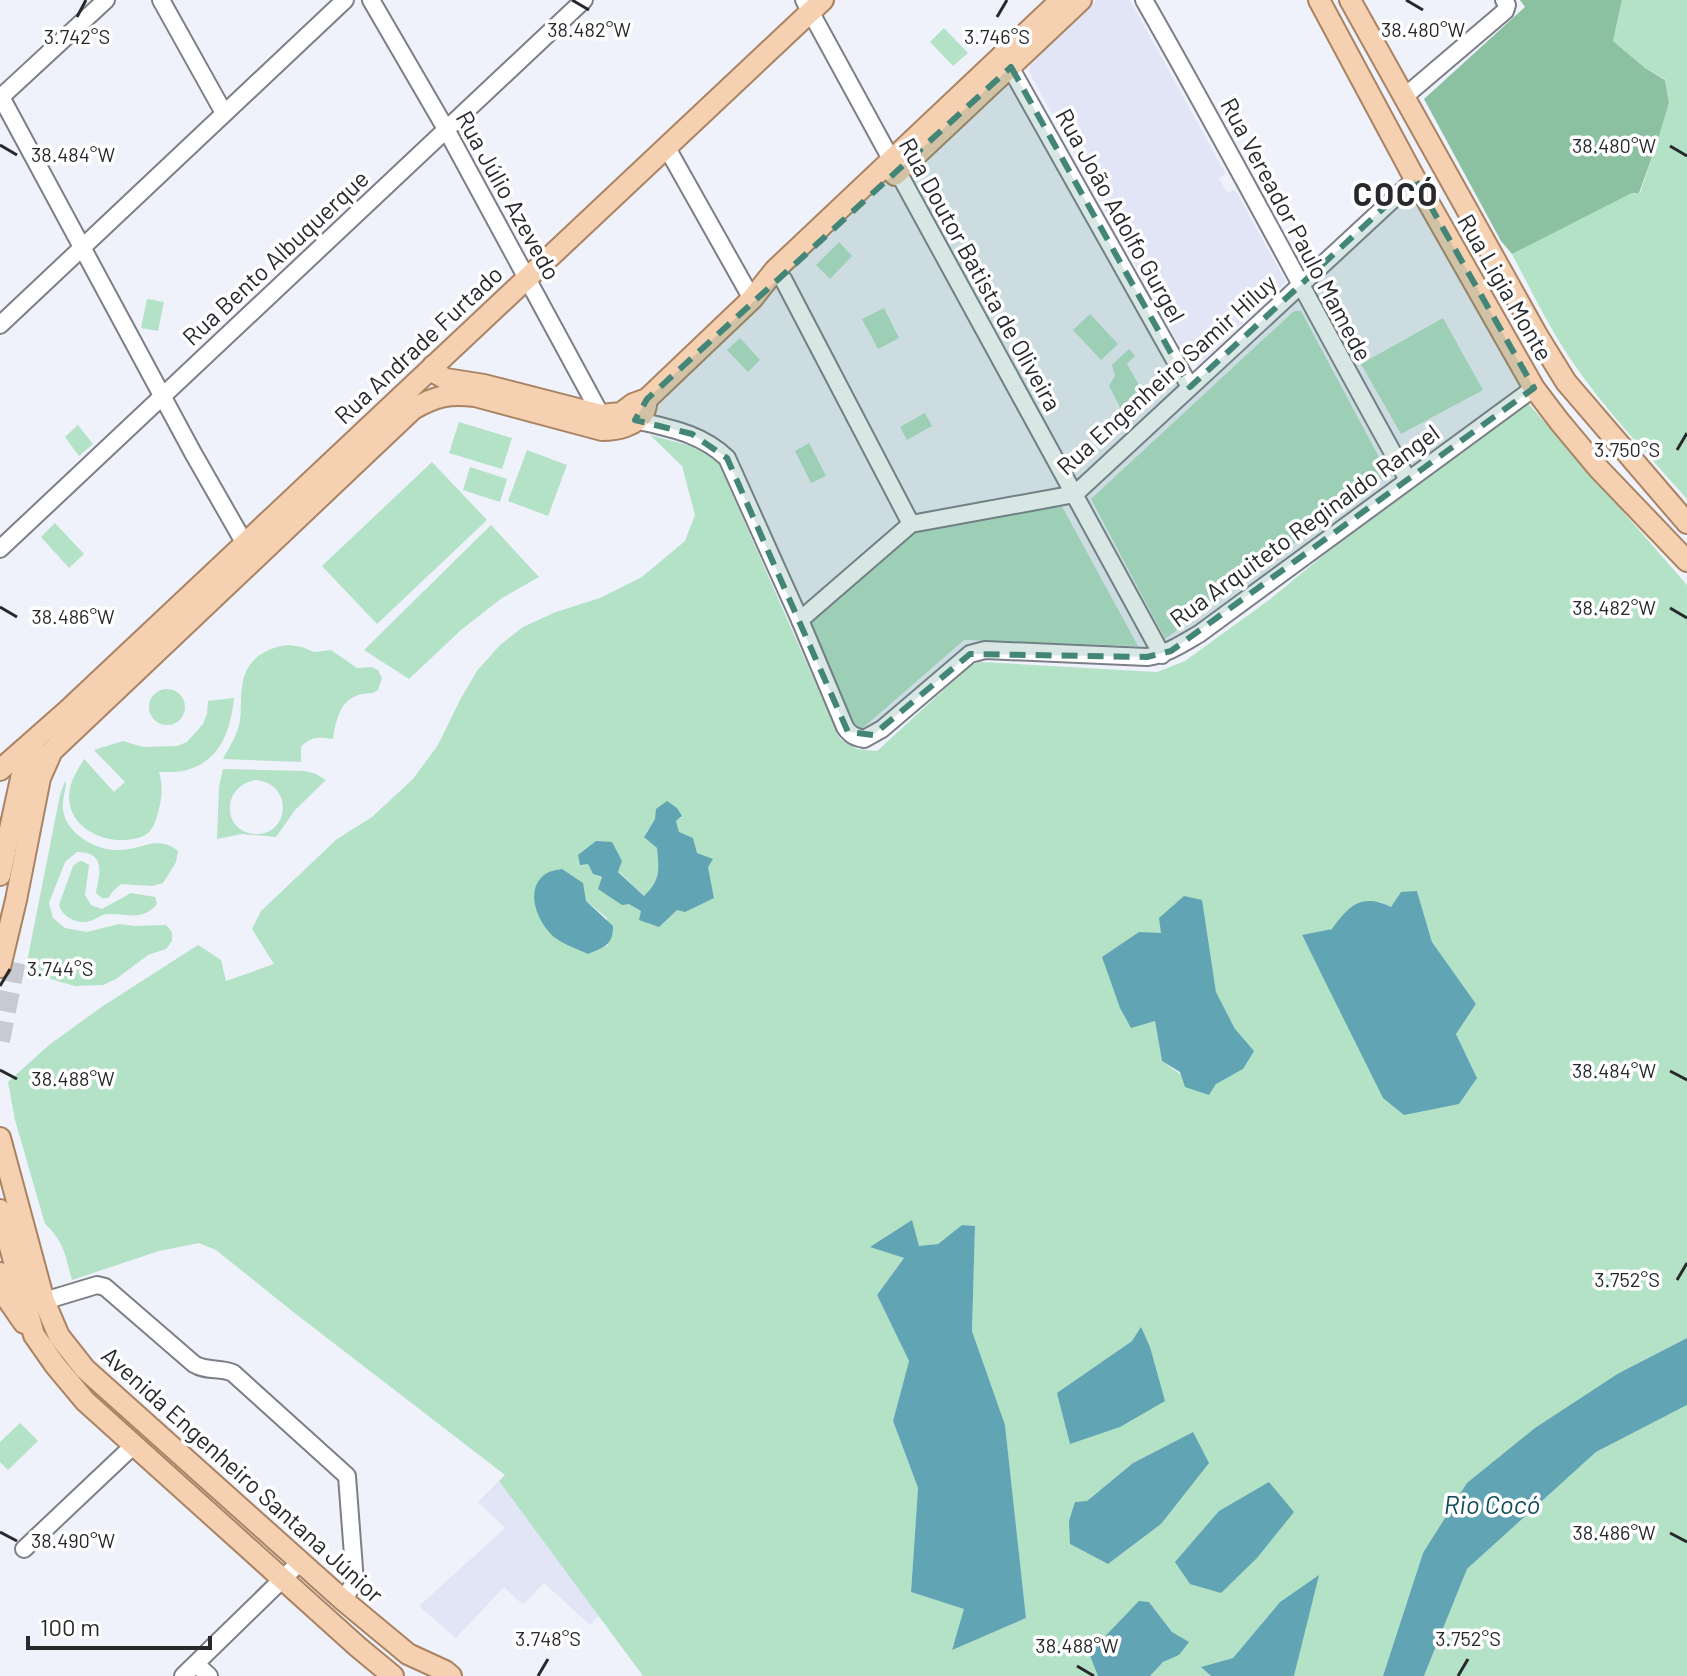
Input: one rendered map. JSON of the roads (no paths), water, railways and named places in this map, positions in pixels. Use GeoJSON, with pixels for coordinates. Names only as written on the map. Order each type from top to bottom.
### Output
{"type":"FeatureCollection","features":[{"type":"Feature","properties":{"kind":"main road"},"geometry":{"type":"LineString","coordinates":[[1007,61],[1061,0]]}},
{"type":"Feature","properties":{"kind":"main road"},"geometry":{"type":"LineString","coordinates":[[433,366],[437,374],[446,379],[484,385],[601,415],[621,413],[647,399],[752,299],[775,270],[1007,61],[1081,0]]}},
{"type":"Feature","properties":{"kind":"main road","name":"Rua Ligia Monte"},"geometry":{"type":"LineString","coordinates":[[1319,0],[1415,179],[1534,388],[1599,469],[1662,535]]}},
{"type":"Feature","properties":{"kind":"main road","name":"Rua Ligia Monte"},"geometry":{"type":"LineString","coordinates":[[1350,0],[1557,368],[1589,411],[1687,523]]}},
{"type":"Feature","properties":{"kind":"main road","name":"Rua Andrade Furtado"},"geometry":{"type":"LineString","coordinates":[[50,727],[249,551],[433,366],[667,148],[812,4]]}},
{"type":"Feature","properties":{"kind":"main road"},"geometry":{"type":"LineString","coordinates":[[752,299],[783,279],[894,166]]}},
{"type":"Feature","properties":{"kind":"main road"},"geometry":{"type":"LineString","coordinates":[[484,385],[514,407],[561,405]]}},
{"type":"Feature","properties":{"kind":"main road"},"geometry":{"type":"LineString","coordinates":[[8,961],[16,900],[40,778],[52,751],[249,551],[413,409],[430,399],[449,394],[475,396],[602,430],[615,430],[643,413],[647,399]]}},
{"type":"Feature","properties":{"kind":"main road"},"geometry":{"type":"LineString","coordinates":[[1662,535],[1687,554]]}},
{"type":"Feature","properties":{"kind":"main road"},"geometry":{"type":"LineString","coordinates":[[1662,535],[1687,561]]}},
{"type":"Feature","properties":{"kind":"main road"},"geometry":{"type":"LineString","coordinates":[[0,770],[50,727]]}},
{"type":"Feature","properties":{"kind":"main road"},"geometry":{"type":"LineString","coordinates":[[0,875],[3,840],[22,774],[36,742],[50,727]]}},
{"type":"Feature","properties":{"kind":"main road","name":"Avenida Engenheiro Santana Júnior"},"geometry":{"type":"LineString","coordinates":[[0,1138],[44,1301],[59,1336],[85,1369],[343,1600],[408,1654],[451,1676]]}},
{"type":"Feature","properties":{"kind":"main road","name":"Avenida Engenheiro Santana Júnior"},"geometry":{"type":"LineString","coordinates":[[0,1210],[34,1335],[85,1401],[393,1676]]}},
{"type":"Feature","properties":{"kind":"main road"},"geometry":{"type":"LineString","coordinates":[[2,1286],[18,1317],[34,1335]]}},
{"type":"Feature","properties":{"kind":"main road"},"geometry":{"type":"LineString","coordinates":[[408,1654],[432,1676]]}},
{"type":"Feature","properties":{"kind":"street"},"geometry":{"type":"LineString","coordinates":[[106,0],[0,97],[249,551]]}},
{"type":"Feature","properties":{"kind":"street"},"geometry":{"type":"LineString","coordinates":[[161,0],[224,113]]}},
{"type":"Feature","properties":{"kind":"street"},"geometry":{"type":"LineString","coordinates":[[0,325],[345,0]]}},
{"type":"Feature","properties":{"kind":"street","name":"Rua Júlio Azevedo"},"geometry":{"type":"LineString","coordinates":[[371,0],[446,129],[601,415]]}},
{"type":"Feature","properties":{"kind":"street","name":"Rua Bento Albuquerque"},"geometry":{"type":"LineString","coordinates":[[0,549],[584,0]]}},
{"type":"Feature","properties":{"kind":"street","name":"Rua Vereador Paulo Mamede"},"geometry":{"type":"LineString","coordinates":[[1144,0],[1408,480]]}},
{"type":"Feature","properties":{"kind":"street"},"geometry":{"type":"LineString","coordinates":[[1404,97],[1505,11],[1507,5],[1504,0]]}},
{"type":"Feature","properties":{"kind":"street","name":"Rua Doutor Batista de Oliveira"},"geometry":{"type":"LineString","coordinates":[[812,4],[894,166],[1162,655]]}},
{"type":"Feature","properties":{"kind":"street","name":"Rua João Adolfo Gurgel"},"geometry":{"type":"LineString","coordinates":[[1007,61],[1190,387]]}},
{"type":"Feature","properties":{"kind":"street"},"geometry":{"type":"LineString","coordinates":[[667,148],[752,299]]}},
{"type":"Feature","properties":{"kind":"street","name":"Rua Engenheiro Samir Hiluy"},"geometry":{"type":"LineString","coordinates":[[911,524],[1075,494],[1415,179]]}},
{"type":"Feature","properties":{"kind":"street"},"geometry":{"type":"LineString","coordinates":[[783,279],[911,524],[800,620]]}},
{"type":"Feature","properties":{"kind":"street","name":"Rua Arquiteto Reginaldo Rangel"},"geometry":{"type":"LineString","coordinates":[[635,420],[692,434],[727,458],[848,732],[864,739],[882,729],[970,654],[985,650],[1147,657],[1162,655],[1199,634],[1534,388]]}},
{"type":"Feature","properties":{"kind":"street"},"geometry":{"type":"LineString","coordinates":[[44,1301],[97,1285],[105,1287],[194,1364],[203,1369],[233,1373],[347,1476],[355,1582],[343,1600]]}},
{"type":"Feature","properties":{"kind":"street"},"geometry":{"type":"LineString","coordinates":[[24,1549],[134,1445]]}},
{"type":"Feature","properties":{"kind":"street"},"geometry":{"type":"LineString","coordinates":[[209,1676],[190,1670],[300,1562]]}},
{"type":"Feature","properties":{"kind":"water"},"geometry":{"type":"Polygon","coordinates":[[[667,801],[682,816],[676,821],[679,832],[693,838],[697,853],[713,859],[708,867],[714,898],[685,912],[677,910],[659,927],[639,920],[641,911],[629,904],[622,905],[598,889],[602,877],[593,874],[588,864],[580,865],[578,855],[596,841],[612,842],[622,861],[618,872],[644,896],[656,880],[658,869],[657,848],[644,837],[655,819],[656,809],[667,801]]]}},
{"type":"Feature","properties":{"kind":"water"},"geometry":{"type":"Polygon","coordinates":[[[562,869],[583,883],[586,901],[613,926],[607,944],[588,954],[554,937],[543,924],[536,907],[534,898],[538,882],[546,874],[562,869]]]}},
{"type":"Feature","properties":{"kind":"water"},"geometry":{"type":"Polygon","coordinates":[[[1417,891],[1432,942],[1476,1004],[1456,1034],[1477,1078],[1459,1104],[1404,1115],[1383,1098],[1302,935],[1332,929],[1344,913],[1364,901],[1391,907],[1401,892],[1417,891]]]}},
{"type":"Feature","properties":{"kind":"water"},"geometry":{"type":"Polygon","coordinates":[[[1184,896],[1202,900],[1216,992],[1235,1029],[1254,1051],[1243,1069],[1216,1084],[1209,1095],[1185,1087],[1180,1072],[1162,1061],[1155,1021],[1131,1028],[1120,1008],[1102,957],[1139,932],[1161,933],[1159,918],[1184,896]]]}},
{"type":"Feature","properties":{"kind":"water"},"geometry":{"type":"Polygon","coordinates":[[[912,1220],[919,1246],[938,1244],[962,1225],[975,1226],[972,1331],[1005,1425],[1026,1618],[952,1650],[964,1609],[911,1592],[918,1488],[893,1421],[909,1361],[877,1295],[904,1258],[870,1247],[912,1220]]]}},
{"type":"Feature","properties":{"kind":"water"},"geometry":{"type":"Polygon","coordinates":[[[1141,1327],[1165,1401],[1120,1427],[1070,1444],[1057,1393],[1132,1341],[1141,1327]]]}},
{"type":"Feature","properties":{"kind":"water","name":"Rio Cocó"},"geometry":{"type":"Polygon","coordinates":[[[1687,1338],[1687,1405],[1596,1452],[1467,1569],[1424,1676],[1383,1676],[1423,1553],[1467,1483],[1535,1428],[1619,1373],[1687,1338]]]}},
{"type":"Feature","properties":{"kind":"water"},"geometry":{"type":"Polygon","coordinates":[[[1193,1432],[1209,1463],[1161,1524],[1108,1564],[1070,1544],[1069,1521],[1075,1502],[1087,1501],[1133,1463],[1193,1432]]]}},
{"type":"Feature","properties":{"kind":"water"},"geometry":{"type":"Polygon","coordinates":[[[1269,1482],[1294,1512],[1257,1558],[1221,1593],[1190,1584],[1175,1562],[1219,1511],[1269,1482]]]}},
{"type":"Feature","properties":{"kind":"water"},"geometry":{"type":"Polygon","coordinates":[[[1319,1575],[1294,1676],[1211,1676],[1201,1667],[1233,1658],[1280,1602],[1319,1575]]]}},
{"type":"Feature","properties":{"kind":"water"},"geometry":{"type":"Polygon","coordinates":[[[1139,1601],[1149,1602],[1172,1632],[1189,1642],[1179,1655],[1163,1662],[1150,1676],[1098,1676],[1089,1653],[1139,1601]]]}},
{"type":"Feature","properties":{"kind":"tunnel"},"geometry":{"type":"LineString","coordinates":[[0,1041],[17,955]]}},
{"type":"Feature","properties":{"kind":"district","name":"COCÓ"},"geometry":{"type":"Point","coordinates":[1396,193]}}]}
